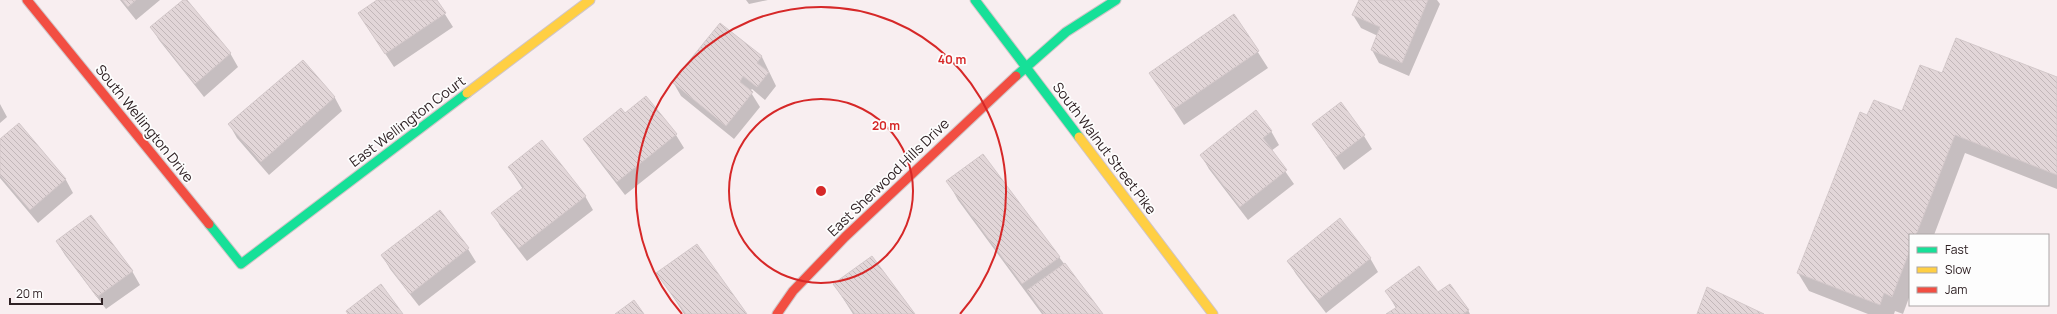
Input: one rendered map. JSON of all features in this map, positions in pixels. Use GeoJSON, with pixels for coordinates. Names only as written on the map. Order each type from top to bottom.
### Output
{"type":"FeatureCollection","features":[{"type":"Feature","properties":{"kind":"street","name":"South Wellington Drive"},"geometry":{"type":"LineString","coordinates":[[27,0],[241,264]]}},
{"type":"Feature","properties":{"kind":"street","name":"East Wellington Court"},"geometry":{"type":"LineString","coordinates":[[241,264],[590,0]]}},
{"type":"Feature","properties":{"kind":"street","name":"South Walnut Street Pike"},"geometry":{"type":"LineString","coordinates":[[975,0],[1213,314]]}},
{"type":"Feature","properties":{"kind":"street","name":"East Sherwood Hills Drive"},"geometry":{"type":"LineString","coordinates":[[777,314],[793,291],[845,237],[1026,66],[1066,32],[1116,0]]}},
{"type":"Feature","properties":{"kind":"building"},"geometry":{"type":"Polygon","coordinates":[[[122,0],[136,0],[128,7],[122,0]]]}},
{"type":"Feature","properties":{"kind":"building"},"geometry":{"type":"Polygon","coordinates":[[[183,0],[187,0],[231,53],[195,84],[150,27],[183,0]]]}},
{"type":"Feature","properties":{"kind":"building"},"geometry":{"type":"Polygon","coordinates":[[[377,0],[437,0],[446,13],[385,54],[358,13],[377,0]]]}},
{"type":"Feature","properties":{"kind":"building"},"geometry":{"type":"Polygon","coordinates":[[[1359,0],[1428,0],[1402,63],[1371,50],[1380,27],[1352,15],[1359,0]]]}},
{"type":"Feature","properties":{"kind":"building"},"geometry":{"type":"Polygon","coordinates":[[[1234,14],[1259,51],[1174,109],[1149,73],[1234,14]]]}},
{"type":"Feature","properties":{"kind":"building"},"geometry":{"type":"Polygon","coordinates":[[[720,23],[762,56],[757,63],[769,72],[757,87],[743,76],[740,82],[753,92],[726,126],[672,82],[720,23]]]}},
{"type":"Feature","properties":{"kind":"building"},"geometry":{"type":"Polygon","coordinates":[[[1956,38],[2057,77],[2057,175],[1955,135],[1916,234],[1909,234],[1909,253],[1892,297],[1884,293],[1880,305],[1797,273],[1860,112],[1867,115],[1874,100],[1902,111],[1920,65],[1942,73],[1956,38]]]}},
{"type":"Feature","properties":{"kind":"building"},"geometry":{"type":"Polygon","coordinates":[[[303,60],[335,97],[261,162],[228,124],[303,60]]]}},
{"type":"Feature","properties":{"kind":"building"},"geometry":{"type":"Polygon","coordinates":[[[646,96],[677,134],[617,182],[583,139],[621,108],[625,113],[646,96]]]}},
{"type":"Feature","properties":{"kind":"building"},"geometry":{"type":"Polygon","coordinates":[[[1341,102],[1365,135],[1336,157],[1312,124],[1341,102]]]}},
{"type":"Feature","properties":{"kind":"building"},"geometry":{"type":"Polygon","coordinates":[[[1256,110],[1272,131],[1263,138],[1287,170],[1240,207],[1200,155],[1256,110]]]}},
{"type":"Feature","properties":{"kind":"building"},"geometry":{"type":"Polygon","coordinates":[[[19,123],[66,179],[30,210],[0,175],[0,139],[19,123]]]}},
{"type":"Feature","properties":{"kind":"building"},"geometry":{"type":"Polygon","coordinates":[[[542,140],[586,196],[519,248],[491,213],[524,187],[508,167],[542,140]]]}},
{"type":"Feature","properties":{"kind":"building"},"geometry":{"type":"Polygon","coordinates":[[[983,154],[1060,257],[1022,284],[946,181],[983,154]]]}},
{"type":"Feature","properties":{"kind":"building"},"geometry":{"type":"Polygon","coordinates":[[[440,210],[469,248],[410,294],[381,255],[440,210]]]}},
{"type":"Feature","properties":{"kind":"building"},"geometry":{"type":"Polygon","coordinates":[[[91,215],[133,271],[97,297],[56,241],[91,215]]]}},
{"type":"Feature","properties":{"kind":"building"},"geometry":{"type":"Polygon","coordinates":[[[1340,218],[1371,258],[1318,300],[1287,261],[1340,218]]]}},
{"type":"Feature","properties":{"kind":"building"},"geometry":{"type":"Polygon","coordinates":[[[697,244],[747,314],[686,314],[656,273],[697,244]]]}},
{"type":"Feature","properties":{"kind":"building"},"geometry":{"type":"Polygon","coordinates":[[[872,256],[915,314],[855,314],[833,284],[872,256]]]}},
{"type":"Feature","properties":{"kind":"building"},"geometry":{"type":"Polygon","coordinates":[[[1065,263],[1103,314],[1044,314],[1027,290],[1065,263]]]}},
{"type":"Feature","properties":{"kind":"building"},"geometry":{"type":"Polygon","coordinates":[[[1419,266],[1438,292],[1450,284],[1469,310],[1463,314],[1386,314],[1397,307],[1385,291],[1419,266]]]}},
{"type":"Feature","properties":{"kind":"building"},"geometry":{"type":"Polygon","coordinates":[[[381,284],[403,314],[348,314],[346,311],[381,284]]]}},
{"type":"Feature","properties":{"kind":"building"},"geometry":{"type":"Polygon","coordinates":[[[1707,287],[1764,314],[1697,314],[1707,287]]]}},
{"type":"Feature","properties":{"kind":"building"},"geometry":{"type":"Polygon","coordinates":[[[634,300],[644,314],[615,314],[634,300]]]}},
{"type":"Feature","properties":{"kind":"traffic: fast"},"geometry":{"type":"LineString","coordinates":[[975,0],[1079,137]]}},
{"type":"Feature","properties":{"kind":"traffic: fast"},"geometry":{"type":"LineString","coordinates":[[1016,76],[1066,32],[1116,0]]}},
{"type":"Feature","properties":{"kind":"traffic: fast"},"geometry":{"type":"LineString","coordinates":[[209,224],[241,264],[467,93]]}},
{"type":"Feature","properties":{"kind":"traffic: slow"},"geometry":{"type":"LineString","coordinates":[[467,93],[590,0]]}},
{"type":"Feature","properties":{"kind":"traffic: slow"},"geometry":{"type":"LineString","coordinates":[[1079,137],[1213,314]]}},
{"type":"Feature","properties":{"kind":"traffic: jam"},"geometry":{"type":"LineString","coordinates":[[27,0],[209,224]]}},
{"type":"Feature","properties":{"kind":"traffic: jam"},"geometry":{"type":"LineString","coordinates":[[777,314],[793,291],[845,237],[1016,76]]}}]}
